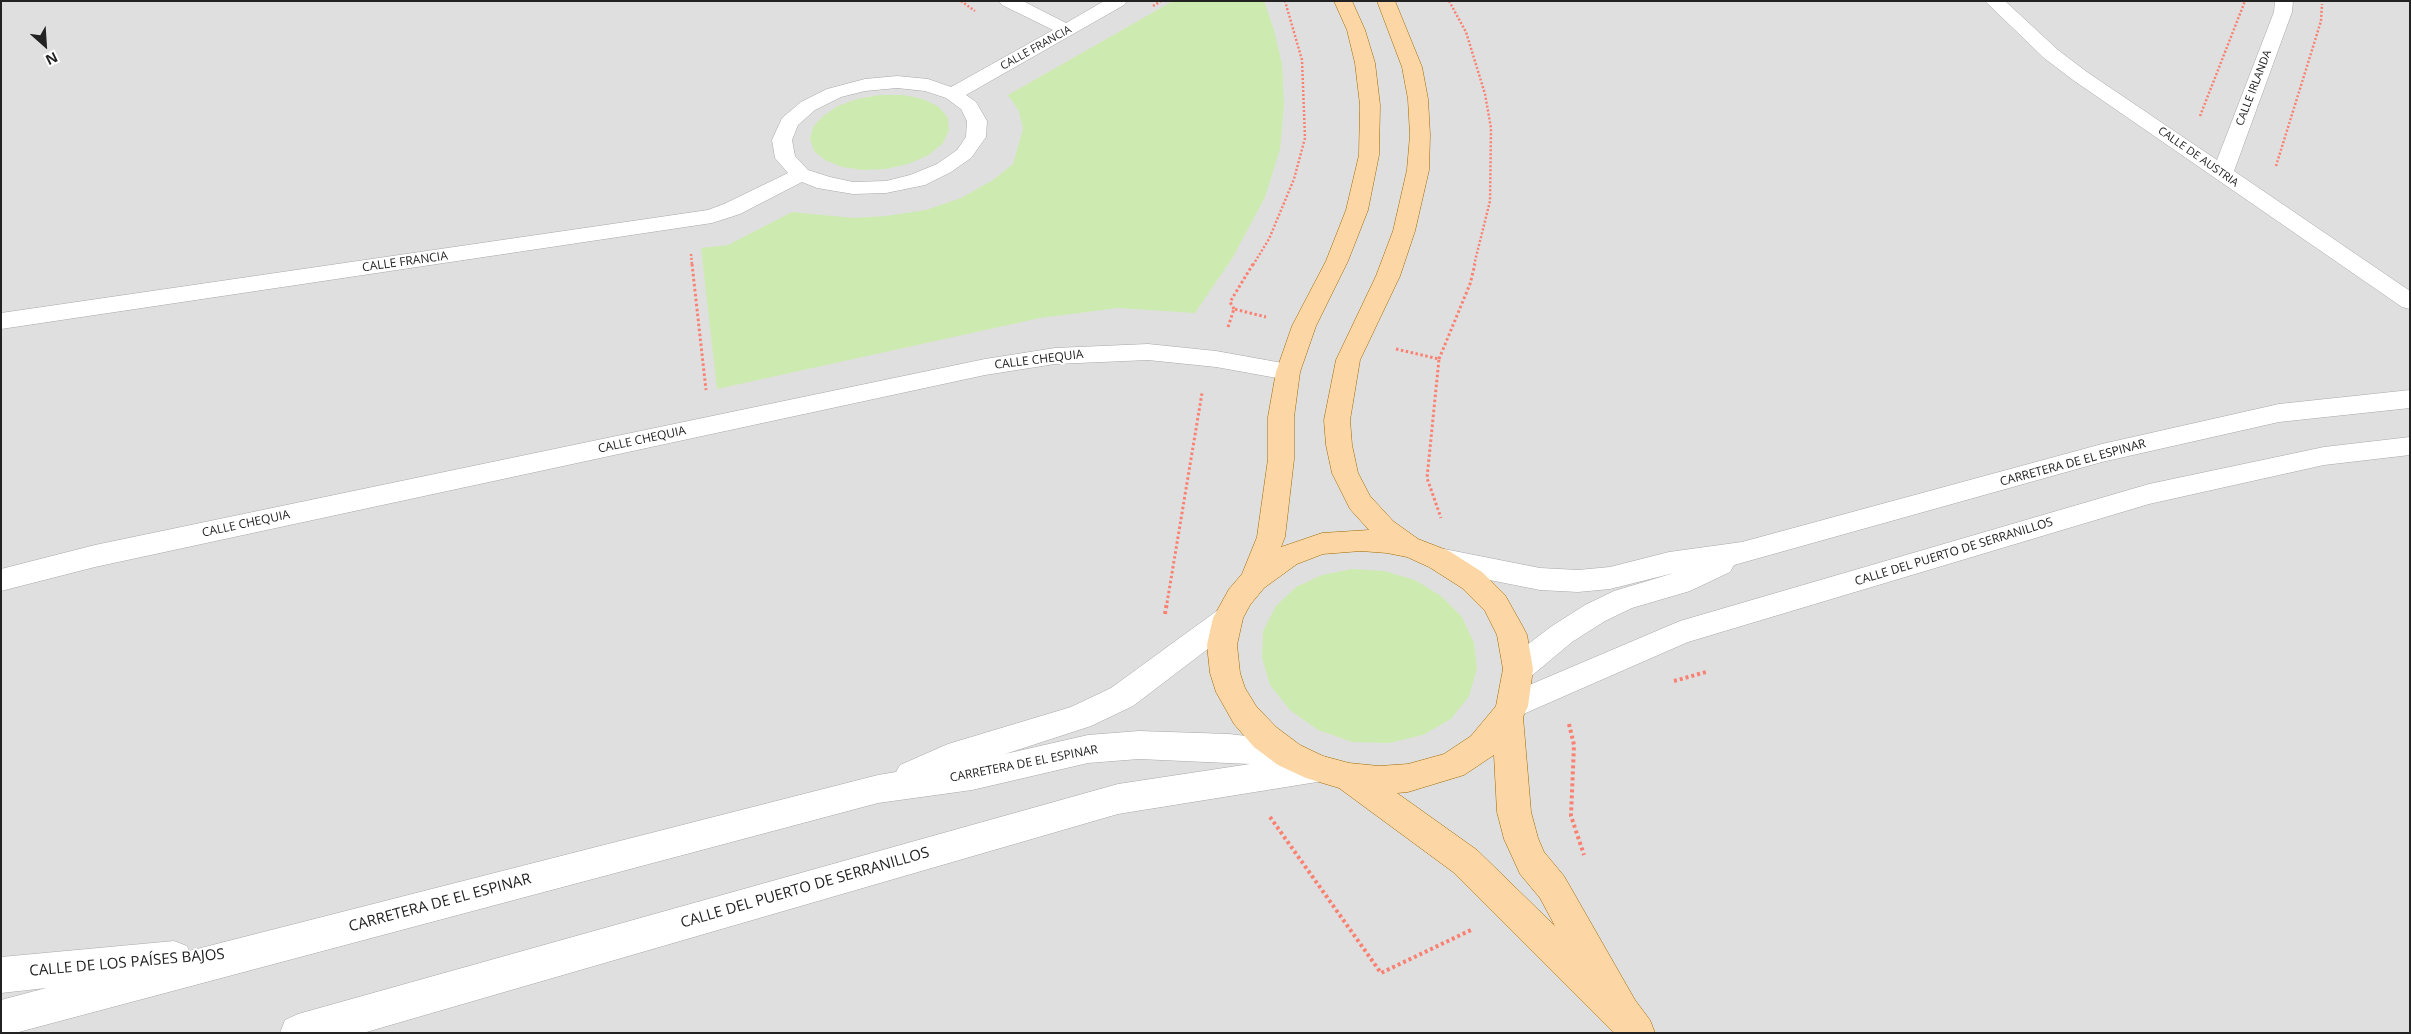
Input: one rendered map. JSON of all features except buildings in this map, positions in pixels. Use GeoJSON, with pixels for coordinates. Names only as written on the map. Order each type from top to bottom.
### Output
{"type":"FeatureCollection","features":[{"type":"Feature","properties":{"kind":"main road"},"geometry":{"type":"LineString","coordinates":[[1254,580],[1271,537],[1281,459],[1281,417],[1288,372],[1304,326],[1337,261],[1358,210],[1369,155],[1370,106],[1365,64],[1356,30],[1343,1]]}},
{"type":"Feature","properties":{"kind":"main road"},"geometry":{"type":"LineString","coordinates":[[1386,1],[1402,35],[1412,67],[1418,99],[1420,135],[1418,170],[1404,231],[1388,276],[1348,360],[1342,388],[1338,428],[1339,445],[1345,473],[1360,502],[1383,528],[1413,548]]}},
{"type":"Feature","properties":{"kind":"main road"},"geometry":{"type":"LineString","coordinates":[[1509,712],[1482,746],[1453,765],[1408,778],[1379,780],[1349,777],[1303,761],[1265,737],[1245,715],[1231,692],[1225,673],[1222,645],[1228,618],[1239,597],[1254,580],[1287,556],[1322,544],[1361,540],[1387,542],[1413,548],[1439,559],[1472,580],[1495,603],[1512,635],[1518,669],[1509,712],[1514,812],[1520,839],[1532,863],[1552,888],[1629,1023]]}},
{"type":"Feature","properties":{"kind":"main road"},"geometry":{"type":"LineString","coordinates":[[1349,777],[1465,861],[1629,1023]]}},
{"type":"Feature","properties":{"kind":"street"},"geometry":{"type":"LineString","coordinates":[[1008,1],[1067,30]]}},
{"type":"Feature","properties":{"kind":"street","name":"CALLE FRANCIA"},"geometry":{"type":"LineString","coordinates":[[953,94],[1118,1]]}},
{"type":"Feature","properties":{"kind":"street","name":"CALLE DE AUSTRIA"},"geometry":{"type":"LineString","coordinates":[[1994,1],[2051,54],[2080,76],[2410,302]]}},
{"type":"Feature","properties":{"kind":"street","name":"CALLE IRLANDA"},"geometry":{"type":"LineString","coordinates":[[2222,174],[2283,12],[2284,1]]}},
{"type":"Feature","properties":{"kind":"street"},"geometry":{"type":"LineString","coordinates":[[897,82],[928,85],[953,94],[969,106],[977,121],[976,137],[964,154],[944,168],[917,180],[878,187],[853,188],[824,183],[801,174],[785,158],[782,140],[789,122],[808,106],[834,93],[865,85],[897,82]]}},
{"type":"Feature","properties":{"kind":"street","name":"CALLE FRANCIA"},"geometry":{"type":"LineString","coordinates":[[1,321],[712,216],[732,209],[801,174]]}},
{"type":"Feature","properties":{"kind":"street","name":"CALLE CHEQUIA"},"geometry":{"type":"LineString","coordinates":[[1,580],[104,554],[985,367],[1055,356],[1148,352],[1216,359],[1288,372]]}},
{"type":"Feature","properties":{"kind":"street","name":"CARRETERA DE EL ESPINAR"},"geometry":{"type":"LineString","coordinates":[[1439,559],[1540,579],[1578,581],[1610,578],[1669,563],[1742,553],[2102,453],[2279,414],[2410,399]]}},
{"type":"Feature","properties":{"kind":"street","name":"CALLE DEL PUERTO DE SERRANILLOS"},"geometry":{"type":"LineString","coordinates":[[1509,712],[1680,633],[2149,494],[2324,456],[2410,446]]}},
{"type":"Feature","properties":{"kind":"street","name":"CARRETERA DE EL ESPINAR"},"geometry":{"type":"LineString","coordinates":[[1518,669],[1562,634],[1595,614],[1624,599],[1680,583],[1742,553]]}},
{"type":"Feature","properties":{"kind":"street","name":"CARRETERA DE EL ESPINAR"},"geometry":{"type":"LineString","coordinates":[[878,788],[959,754],[1032,734],[1080,717],[1106,705],[1122,697],[1228,618]]}},
{"type":"Feature","properties":{"kind":"street","name":"CARRETERA DE EL ESPINAR"},"geometry":{"type":"LineString","coordinates":[[1,1018],[878,788],[972,776],[1088,750],[1139,745],[1230,748],[1303,761]]}},
{"type":"Feature","properties":{"kind":"street","name":"CALLE DEL PUERTO DE SERRANILLOS"},"geometry":{"type":"LineString","coordinates":[[298,1033],[1118,799],[1303,761]]}},
{"type":"Feature","properties":{"kind":"street","name":"CALLE DE LOS PAÍSES BAJOS"},"geometry":{"type":"LineString","coordinates":[[1,975],[253,951]]}},
{"type":"Feature","properties":{"kind":"path"},"geometry":{"type":"LineString","coordinates":[[1270,318],[1234,309],[1230,302],[1269,239],[1294,178],[1305,138],[1305,98],[1302,60],[1290,14],[1284,1]]}},
{"type":"Feature","properties":{"kind":"path"},"geometry":{"type":"LineString","coordinates":[[1443,524],[1427,478],[1439,359],[1470,284],[1490,202],[1491,128],[1485,94],[1466,32],[1449,1]]}},
{"type":"Feature","properties":{"kind":"path"},"geometry":{"type":"LineString","coordinates":[[2200,116],[2245,1]]}},
{"type":"Feature","properties":{"kind":"path"},"geometry":{"type":"LineString","coordinates":[[2275,169],[2321,21],[2323,7],[2320,1]]}},
{"type":"Feature","properties":{"kind":"path"},"geometry":{"type":"LineString","coordinates":[[690,253],[707,396]]}},
{"type":"Feature","properties":{"kind":"path"},"geometry":{"type":"LineString","coordinates":[[1227,331],[1234,309]]}},
{"type":"Feature","properties":{"kind":"path"},"geometry":{"type":"LineString","coordinates":[[1394,348],[1439,359]]}},
{"type":"Feature","properties":{"kind":"path"},"geometry":{"type":"LineString","coordinates":[[1164,616],[1202,390]]}},
{"type":"Feature","properties":{"kind":"path"},"geometry":{"type":"LineString","coordinates":[[1668,682],[1706,672]]}},
{"type":"Feature","properties":{"kind":"path"},"geometry":{"type":"LineString","coordinates":[[1568,719],[1574,744],[1571,816],[1586,860]]}},
{"type":"Feature","properties":{"kind":"path"},"geometry":{"type":"LineString","coordinates":[[1268,814],[1381,973],[1474,928]]}},
{"type":"Feature","properties":{"kind":"shaded area"},"geometry":{"type":"Polygon","coordinates":[[[1,1],[2410,1],[2410,1033],[1,1033],[1,1]]]}},
{"type":"Feature","properties":{"kind":"green space"},"geometry":{"type":"Polygon","coordinates":[[[1173,1],[1264,1],[1274,30],[1282,64],[1284,105],[1280,149],[1265,197],[1233,257],[1195,313],[1118,308],[1040,318],[717,389],[701,248],[728,245],[792,212],[854,218],[886,216],[926,210],[961,198],[993,180],[1013,164],[1023,129],[1019,111],[1008,95],[1173,1]]]}},
{"type":"Feature","properties":{"kind":"green space"},"geometry":{"type":"Polygon","coordinates":[[[880,95],[903,95],[923,99],[939,107],[948,118],[949,130],[943,143],[929,155],[908,164],[886,169],[863,170],[842,167],[825,160],[814,151],[810,139],[813,127],[823,116],[838,106],[857,99],[880,95]]]}},
{"type":"Feature","properties":{"kind":"green space"},"geometry":{"type":"Polygon","coordinates":[[[1352,569],[1384,571],[1415,580],[1441,596],[1462,617],[1474,643],[1477,669],[1469,696],[1451,719],[1423,735],[1389,743],[1352,742],[1318,730],[1290,710],[1270,685],[1262,658],[1263,631],[1276,606],[1296,587],[1322,575],[1352,569]]]}}]}
